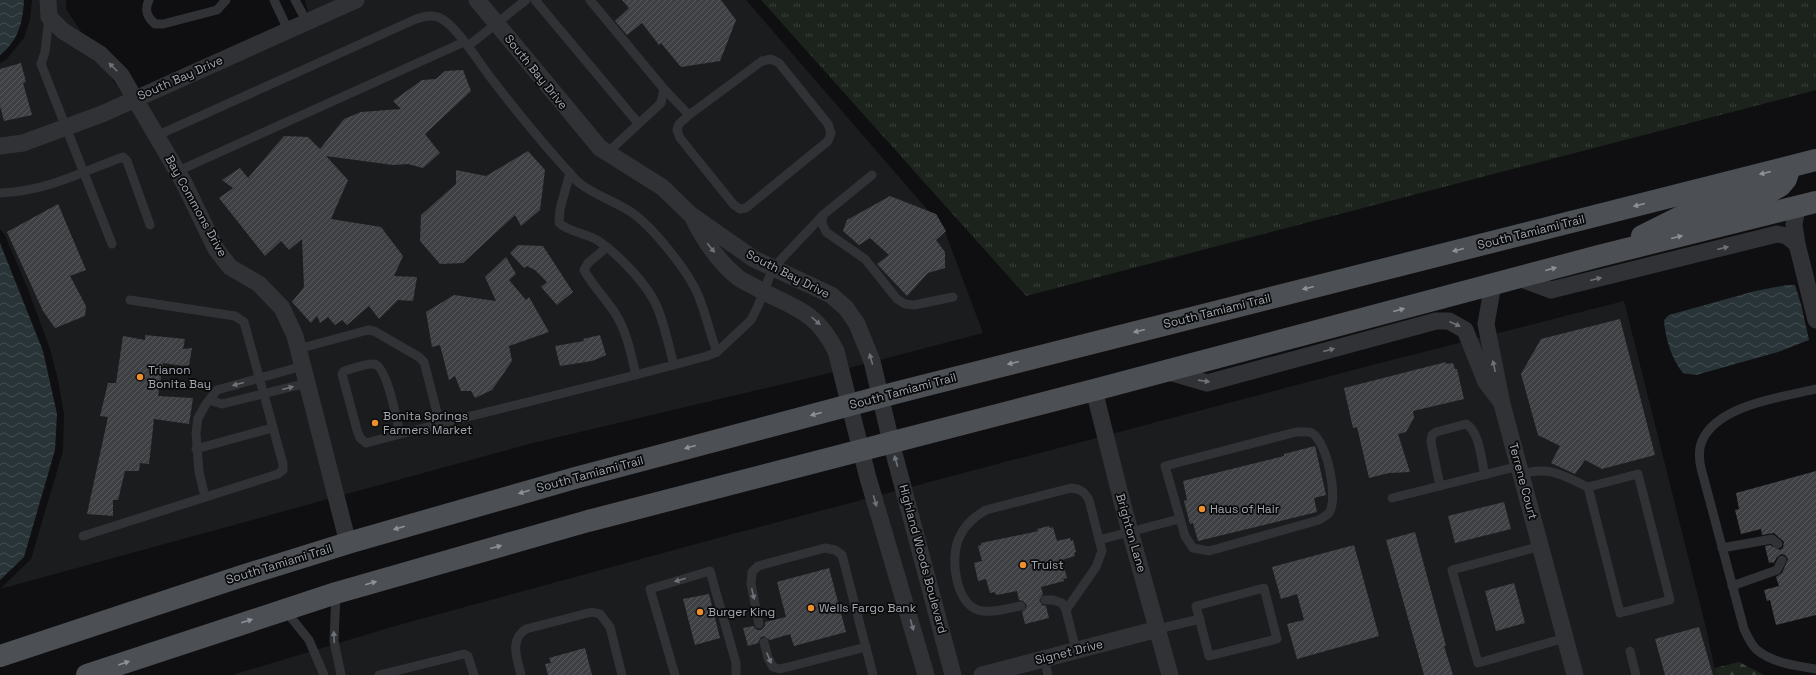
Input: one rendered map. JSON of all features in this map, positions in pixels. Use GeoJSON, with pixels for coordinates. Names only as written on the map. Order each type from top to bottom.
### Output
{"type":"FeatureCollection","features":[{"type":"Feature","properties":{"kind":"main road","name":"South Tamiami Trail"},"geometry":{"type":"LineString","coordinates":[[0,656],[242,576],[348,543],[568,480],[880,397],[1816,160]]}},
{"type":"Feature","properties":{"kind":"main road"},"geometry":{"type":"LineString","coordinates":[[1599,256],[1682,216],[1766,194],[1780,186],[1786,179],[1790,167]]}},
{"type":"Feature","properties":{"kind":"main road"},"geometry":{"type":"LineString","coordinates":[[87,675],[336,593],[588,521],[1094,390],[1599,256],[1806,204],[1816,187]]}},
{"type":"Feature","properties":{"kind":"street"},"geometry":{"type":"LineString","coordinates":[[48,0],[50,17]]}},
{"type":"Feature","properties":{"kind":"street","name":"South Bay Drive"},"geometry":{"type":"LineString","coordinates":[[0,146],[23,143],[102,114],[356,0]]}},
{"type":"Feature","properties":{"kind":"street","name":"South Bay Drive"},"geometry":{"type":"LineString","coordinates":[[477,0],[600,148],[662,187],[691,215],[754,259],[831,295],[846,308],[857,324],[866,342],[891,442]]}},
{"type":"Feature","properties":{"kind":"street","name":"Bay Commons Drive"},"geometry":{"type":"LineString","coordinates":[[50,17],[63,31],[100,54],[120,75],[178,171],[216,249],[230,267],[258,284],[282,308],[295,336],[348,543]]}},
{"type":"Feature","properties":{"kind":"street"},"geometry":{"type":"LineString","coordinates":[[1806,204],[1794,225],[1803,270],[1816,320]]}},
{"type":"Feature","properties":{"kind":"street","name":"South Bay Drive"},"geometry":{"type":"LineString","coordinates":[[691,215],[706,243],[736,276],[763,292],[803,311],[817,322],[828,335],[836,351],[860,450]]}},
{"type":"Feature","properties":{"kind":"street"},"geometry":{"type":"LineString","coordinates":[[1519,278],[1551,290],[1777,234],[1787,236],[1797,244]]}},
{"type":"Feature","properties":{"kind":"street","name":"Terrene Court"},"geometry":{"type":"LineString","coordinates":[[1493,284],[1486,324],[1502,404],[1575,675]]}},
{"type":"Feature","properties":{"kind":"street"},"geometry":{"type":"LineString","coordinates":[[1166,371],[1207,383],[1436,321],[1449,321],[1465,330],[1486,382],[1502,404]]}},
{"type":"Feature","properties":{"kind":"street","name":"Brighton Lane"},"geometry":{"type":"LineString","coordinates":[[1094,390],[1123,506],[1170,675]]}},
{"type":"Feature","properties":{"kind":"street","name":"Highland Woods Boulevard"},"geometry":{"type":"LineString","coordinates":[[891,442],[953,675]]}},
{"type":"Feature","properties":{"kind":"street"},"geometry":{"type":"LineString","coordinates":[[860,450],[926,675]]}},
{"type":"Feature","properties":{"kind":"street","name":"Signet Drive"},"geometry":{"type":"LineString","coordinates":[[982,675],[1158,629]]}},
{"type":"Feature","properties":{"kind":"lane"},"geometry":{"type":"LineString","coordinates":[[149,0],[146,10],[148,16],[156,24],[163,24],[217,10],[226,0]]}},
{"type":"Feature","properties":{"kind":"lane"},"geometry":{"type":"LineString","coordinates":[[274,0],[288,30]]}},
{"type":"Feature","properties":{"kind":"lane"},"geometry":{"type":"LineString","coordinates":[[295,0],[307,22]]}},
{"type":"Feature","properties":{"kind":"lane"},"geometry":{"type":"LineString","coordinates":[[178,171],[466,44],[496,24],[526,0]]}},
{"type":"Feature","properties":{"kind":"lane"},"geometry":{"type":"LineString","coordinates":[[535,0],[638,123]]}},
{"type":"Feature","properties":{"kind":"lane"},"geometry":{"type":"LineString","coordinates":[[590,0],[664,89],[689,115]]}},
{"type":"Feature","properties":{"kind":"lane"},"geometry":{"type":"LineString","coordinates":[[156,136],[421,17],[436,16],[443,19],[466,44],[494,82],[570,173],[588,191],[619,205],[641,220],[671,254],[693,284],[717,352]]}},
{"type":"Feature","properties":{"kind":"lane"},"geometry":{"type":"LineString","coordinates":[[50,17],[41,64],[112,244]]}},
{"type":"Feature","properties":{"kind":"lane"},"geometry":{"type":"LineString","coordinates":[[771,59],[779,63],[828,124],[831,133],[828,141],[746,208],[740,209],[734,205],[680,138],[677,130],[679,124],[689,115],[762,61],[771,59]]}},
{"type":"Feature","properties":{"kind":"lane"},"geometry":{"type":"LineString","coordinates":[[607,153],[661,103],[664,89]]}},
{"type":"Feature","properties":{"kind":"lane"},"geometry":{"type":"LineString","coordinates":[[0,193],[42,188],[123,157],[126,161],[150,225]]}},
{"type":"Feature","properties":{"kind":"lane"},"geometry":{"type":"LineString","coordinates":[[570,173],[560,209],[559,223],[564,228],[594,238],[607,247],[623,262],[649,293],[658,309],[674,365]]}},
{"type":"Feature","properties":{"kind":"lane"},"geometry":{"type":"LineString","coordinates":[[400,434],[385,376],[379,366],[373,364],[344,371],[342,374],[360,438],[366,443],[636,375],[717,352],[751,320],[773,268],[823,215],[872,175]]}},
{"type":"Feature","properties":{"kind":"lane"},"geometry":{"type":"LineString","coordinates":[[823,215],[822,223],[826,232],[865,259],[898,299],[905,304],[914,305],[953,297]]}},
{"type":"Feature","properties":{"kind":"lane"},"geometry":{"type":"LineString","coordinates":[[607,247],[588,263],[584,270],[615,313],[623,327],[636,375]]}},
{"type":"Feature","properties":{"kind":"lane"},"geometry":{"type":"LineString","coordinates":[[83,536],[278,474],[283,470],[283,464],[242,319],[235,316],[130,300]]}},
{"type":"Feature","properties":{"kind":"lane"},"geometry":{"type":"LineString","coordinates":[[298,349],[368,330],[374,331],[419,357],[424,362],[440,424]]}},
{"type":"Feature","properties":{"kind":"lane"},"geometry":{"type":"LineString","coordinates":[[205,497],[196,448],[198,418],[217,390],[302,366]]}},
{"type":"Feature","properties":{"kind":"lane"},"geometry":{"type":"LineString","coordinates":[[210,400],[222,404],[264,395],[307,383]]}},
{"type":"Feature","properties":{"kind":"lane"},"geometry":{"type":"LineString","coordinates":[[1816,389],[1744,407],[1726,414],[1715,422],[1707,432],[1701,442],[1699,455],[1700,468],[1744,629],[1756,649],[1770,657],[1795,666],[1816,669]]}},
{"type":"Feature","properties":{"kind":"lane"},"geometry":{"type":"LineString","coordinates":[[1440,486],[1431,442],[1432,435],[1466,424],[1471,427],[1476,436],[1485,475]]}},
{"type":"Feature","properties":{"kind":"lane"},"geometry":{"type":"LineString","coordinates":[[196,448],[272,428]]}},
{"type":"Feature","properties":{"kind":"lane"},"geometry":{"type":"LineString","coordinates":[[1296,432],[1310,432],[1318,438],[1324,450],[1332,489],[1332,502],[1329,512],[1319,520],[1209,551],[1193,548],[1185,536],[1179,519],[1165,466],[1296,432]]}},
{"type":"Feature","properties":{"kind":"lane"},"geometry":{"type":"LineString","coordinates":[[1392,498],[1485,475],[1520,470],[1552,472],[1588,486],[1638,474],[1670,600],[1620,613],[1588,486]]}},
{"type":"Feature","properties":{"kind":"lane"},"geometry":{"type":"LineString","coordinates":[[1021,606],[991,612],[982,611],[970,605],[960,592],[955,572],[958,539],[977,515],[986,510],[1071,488],[1079,489],[1085,493],[1089,500],[1102,552],[1096,567],[1066,610]]}},
{"type":"Feature","properties":{"kind":"lane"},"geometry":{"type":"LineString","coordinates":[[1099,540],[1179,519]]}},
{"type":"Feature","properties":{"kind":"lane"},"geometry":{"type":"LineString","coordinates":[[1722,548],[1764,539],[1772,539],[1778,544]]}},
{"type":"Feature","properties":{"kind":"lane"},"geometry":{"type":"LineString","coordinates":[[1541,546],[1452,570],[1478,663],[1566,638]]}},
{"type":"Feature","properties":{"kind":"lane"},"geometry":{"type":"LineString","coordinates":[[759,624],[750,584],[752,572],[758,566],[825,548],[835,550],[842,555],[873,675]]}},
{"type":"Feature","properties":{"kind":"lane"},"geometry":{"type":"LineString","coordinates":[[1732,586],[1777,570],[1782,560]]}},
{"type":"Feature","properties":{"kind":"lane"},"geometry":{"type":"LineString","coordinates":[[675,675],[650,589],[710,571],[736,664],[736,675]]}},
{"type":"Feature","properties":{"kind":"lane"},"geometry":{"type":"LineString","coordinates":[[1264,588],[1277,639],[1209,656],[1200,619],[1196,606],[1264,588]]}},
{"type":"Feature","properties":{"kind":"lane"},"geometry":{"type":"LineString","coordinates":[[336,593],[334,641],[341,675]]}},
{"type":"Feature","properties":{"kind":"lane"},"geometry":{"type":"LineString","coordinates":[[1045,600],[1062,603],[1066,610],[1076,650]]}},
{"type":"Feature","properties":{"kind":"lane"},"geometry":{"type":"LineString","coordinates":[[285,609],[310,640],[324,675]]}},
{"type":"Feature","properties":{"kind":"lane"},"geometry":{"type":"LineString","coordinates":[[521,675],[516,654],[515,640],[519,633],[526,629],[592,612],[600,614],[610,627],[622,675]]}},
{"type":"Feature","properties":{"kind":"lane"},"geometry":{"type":"LineString","coordinates":[[1158,629],[1200,619]]}},
{"type":"Feature","properties":{"kind":"lane"},"geometry":{"type":"LineString","coordinates":[[764,642],[768,658],[773,667],[780,669],[866,647]]}},
{"type":"Feature","properties":{"kind":"lane"},"geometry":{"type":"LineString","coordinates":[[1630,652],[1636,675]]}},
{"type":"Feature","properties":{"kind":"lane"},"geometry":{"type":"LineString","coordinates":[[379,675],[464,654],[468,656],[474,675]]}},
{"type":"Feature","properties":{"kind":"lane"},"geometry":{"type":"LineString","coordinates":[[1044,658],[1048,675]]}},
{"type":"Feature","properties":{"kind":"shaded area"},"geometry":{"type":"Polygon","coordinates":[[[32,0],[66,0],[66,9],[128,103],[310,20],[305,0],[746,0],[944,229],[983,333],[826,374],[533,443],[0,589],[31,559],[63,451],[64,414],[58,380],[50,349],[29,292],[5,235],[0,229],[0,63],[6,60],[24,38],[30,19],[32,0]]]}},
{"type":"Feature","properties":{"kind":"shaded area"},"geometry":{"type":"Polygon","coordinates":[[[1624,301],[1706,628],[1716,675],[232,675],[395,626],[729,535],[1376,364],[1624,301]]]}},
{"type":"Feature","properties":{"kind":"green space"},"geometry":{"type":"Polygon","coordinates":[[[761,0],[1816,0],[1816,90],[1026,296],[761,0]]]}},
{"type":"Feature","properties":{"kind":"green space"},"geometry":{"type":"Polygon","coordinates":[[[1739,662],[1764,675],[1716,675],[1715,668],[1739,662]]]}},
{"type":"Feature","properties":{"kind":"water"},"geometry":{"type":"Polygon","coordinates":[[[0,0],[24,0],[21,23],[15,37],[6,50],[0,55],[0,0]]]}},
{"type":"Feature","properties":{"kind":"water"},"geometry":{"type":"Polygon","coordinates":[[[0,243],[43,351],[57,414],[55,450],[24,557],[0,580],[0,243]]]}},
{"type":"Feature","properties":{"kind":"water"},"geometry":{"type":"Polygon","coordinates":[[[1795,285],[1809,340],[1778,352],[1696,375],[1683,373],[1672,355],[1666,334],[1664,320],[1669,315],[1755,291],[1795,285]]]}},
{"type":"Feature","properties":{"kind":"building"},"geometry":{"type":"Polygon","coordinates":[[[622,0],[721,0],[736,20],[720,61],[681,67],[661,43],[659,45],[642,23],[627,35],[615,21],[629,8],[622,0]]]}},
{"type":"Feature","properties":{"kind":"building"},"geometry":{"type":"Polygon","coordinates":[[[21,63],[26,82],[23,83],[32,115],[4,121],[0,106],[0,69],[21,63]]]}},
{"type":"Feature","properties":{"kind":"building"},"geometry":{"type":"Polygon","coordinates":[[[463,70],[471,91],[425,134],[440,153],[423,168],[408,164],[393,165],[326,156],[348,180],[331,219],[381,227],[403,256],[394,276],[417,277],[413,301],[398,300],[379,319],[369,306],[347,325],[342,320],[335,325],[328,317],[320,323],[317,316],[311,323],[292,302],[304,287],[302,239],[289,250],[281,241],[265,256],[219,198],[233,188],[222,180],[240,168],[248,178],[284,136],[308,137],[320,149],[344,119],[361,112],[401,109],[393,101],[422,80],[436,79],[445,71],[463,70]]]}},
{"type":"Feature","properties":{"kind":"building"},"geometry":{"type":"Polygon","coordinates":[[[528,151],[545,170],[540,210],[521,226],[515,215],[463,263],[440,264],[420,241],[421,215],[456,184],[456,170],[486,176],[528,151]]]}},
{"type":"Feature","properties":{"kind":"building"},"geometry":{"type":"Polygon","coordinates":[[[890,196],[936,214],[946,231],[936,240],[945,252],[945,268],[928,273],[907,296],[877,264],[889,255],[870,238],[859,245],[843,231],[847,220],[890,196]]]}},
{"type":"Feature","properties":{"kind":"building"},"geometry":{"type":"Polygon","coordinates":[[[58,204],[86,270],[70,276],[86,306],[85,316],[55,328],[43,311],[7,232],[58,204]]]}},
{"type":"Feature","properties":{"kind":"building"},"geometry":{"type":"Polygon","coordinates":[[[518,245],[543,246],[573,292],[557,305],[541,287],[547,282],[535,270],[527,266],[524,268],[510,253],[518,245]]]}},
{"type":"Feature","properties":{"kind":"building"},"geometry":{"type":"Polygon","coordinates":[[[506,257],[516,274],[509,280],[526,300],[529,297],[549,332],[509,346],[512,361],[492,390],[475,398],[471,391],[461,391],[455,376],[449,380],[440,345],[432,347],[426,312],[454,295],[496,301],[485,277],[506,257]]]}},
{"type":"Feature","properties":{"kind":"building"},"geometry":{"type":"Polygon","coordinates":[[[1620,319],[1655,455],[1602,469],[1585,460],[1575,474],[1551,463],[1560,446],[1538,435],[1521,374],[1541,339],[1620,319]]]}},
{"type":"Feature","properties":{"kind":"building","name":"Trianon Bonita Bay"},"geometry":{"type":"Polygon","coordinates":[[[145,335],[185,339],[183,349],[192,348],[189,365],[184,366],[163,363],[158,396],[193,398],[189,424],[154,419],[149,464],[140,463],[139,471],[125,471],[118,500],[113,500],[113,516],[87,514],[108,417],[100,416],[108,383],[116,383],[123,336],[145,340],[145,335]]]}},
{"type":"Feature","properties":{"kind":"building"},"geometry":{"type":"Polygon","coordinates":[[[600,335],[606,355],[592,361],[560,366],[555,346],[584,341],[583,339],[600,335]]]}},
{"type":"Feature","properties":{"kind":"building"},"geometry":{"type":"Polygon","coordinates":[[[1446,362],[1446,364],[1453,363],[1455,369],[1457,369],[1464,399],[1413,411],[1414,418],[1406,432],[1398,434],[1410,472],[1389,473],[1369,478],[1357,427],[1353,428],[1344,388],[1446,362]]]}},
{"type":"Feature","properties":{"kind":"building"},"geometry":{"type":"Polygon","coordinates":[[[1315,446],[1326,495],[1314,498],[1317,512],[1198,541],[1193,523],[1190,524],[1184,501],[1187,500],[1183,481],[1284,456],[1284,454],[1315,446]]]}},
{"type":"Feature","properties":{"kind":"building"},"geometry":{"type":"Polygon","coordinates":[[[1816,471],[1816,615],[1776,625],[1770,600],[1767,601],[1764,590],[1779,586],[1776,577],[1782,573],[1788,559],[1785,555],[1781,554],[1777,557],[1773,564],[1773,562],[1769,563],[1765,546],[1770,545],[1780,550],[1783,548],[1784,542],[1774,533],[1762,535],[1761,529],[1741,534],[1735,510],[1739,509],[1736,493],[1816,471]]]}},
{"type":"Feature","properties":{"kind":"building"},"geometry":{"type":"Polygon","coordinates":[[[1504,502],[1511,529],[1455,543],[1448,516],[1504,502]]]}},
{"type":"Feature","properties":{"kind":"building"},"geometry":{"type":"Polygon","coordinates":[[[1049,526],[1050,528],[1053,527],[1057,541],[1070,538],[1071,541],[1073,540],[1076,552],[1074,553],[1075,556],[1062,560],[1067,578],[1063,579],[1064,581],[1041,587],[1043,594],[1039,600],[1042,605],[1046,606],[1049,618],[1025,624],[1022,612],[1027,605],[1023,601],[1019,600],[1017,591],[997,595],[994,592],[990,593],[986,579],[978,581],[974,563],[982,561],[978,546],[981,545],[981,543],[1038,531],[1037,529],[1049,526]]]}},
{"type":"Feature","properties":{"kind":"building"},"geometry":{"type":"Polygon","coordinates":[[[1415,532],[1446,646],[1444,646],[1453,675],[1424,675],[1386,540],[1415,532]]]}},
{"type":"Feature","properties":{"kind":"building"},"geometry":{"type":"Polygon","coordinates":[[[1354,545],[1379,636],[1297,659],[1287,624],[1304,620],[1297,594],[1281,599],[1272,567],[1354,545]]]}},
{"type":"Feature","properties":{"kind":"building"},"geometry":{"type":"Polygon","coordinates":[[[829,568],[846,632],[794,646],[790,634],[770,640],[763,636],[760,638],[758,643],[748,646],[743,628],[753,626],[757,630],[761,630],[765,626],[765,622],[786,617],[777,582],[829,568]]]}},
{"type":"Feature","properties":{"kind":"building"},"geometry":{"type":"Polygon","coordinates":[[[1514,583],[1525,623],[1496,631],[1485,591],[1514,583]]]}},
{"type":"Feature","properties":{"kind":"building","name":"Burger King"},"geometry":{"type":"Polygon","coordinates":[[[709,594],[720,638],[695,645],[683,599],[709,594]]]}},
{"type":"Feature","properties":{"kind":"building"},"geometry":{"type":"Polygon","coordinates":[[[1699,627],[1713,675],[1665,675],[1655,639],[1699,627]]]}},
{"type":"Feature","properties":{"kind":"building"},"geometry":{"type":"Polygon","coordinates":[[[585,648],[592,675],[548,675],[545,664],[551,663],[549,658],[585,648]]]}},
{"type":"Feature","properties":{"kind":"place","name":"Trianon Bonita Bay"},"geometry":{"type":"Point","coordinates":[140,377]}},
{"type":"Feature","properties":{"kind":"place","name":"Bonita Springs Farmers Market"},"geometry":{"type":"Point","coordinates":[375,423]}},
{"type":"Feature","properties":{"kind":"place","name":"Haus of Hair"},"geometry":{"type":"Point","coordinates":[1202,509]}},
{"type":"Feature","properties":{"kind":"place","name":"Truist"},"geometry":{"type":"Point","coordinates":[1023,565]}},
{"type":"Feature","properties":{"kind":"place","name":"Wells Fargo Bank"},"geometry":{"type":"Point","coordinates":[811,608]}},
{"type":"Feature","properties":{"kind":"place","name":"Burger King"},"geometry":{"type":"Point","coordinates":[700,612]}}]}
